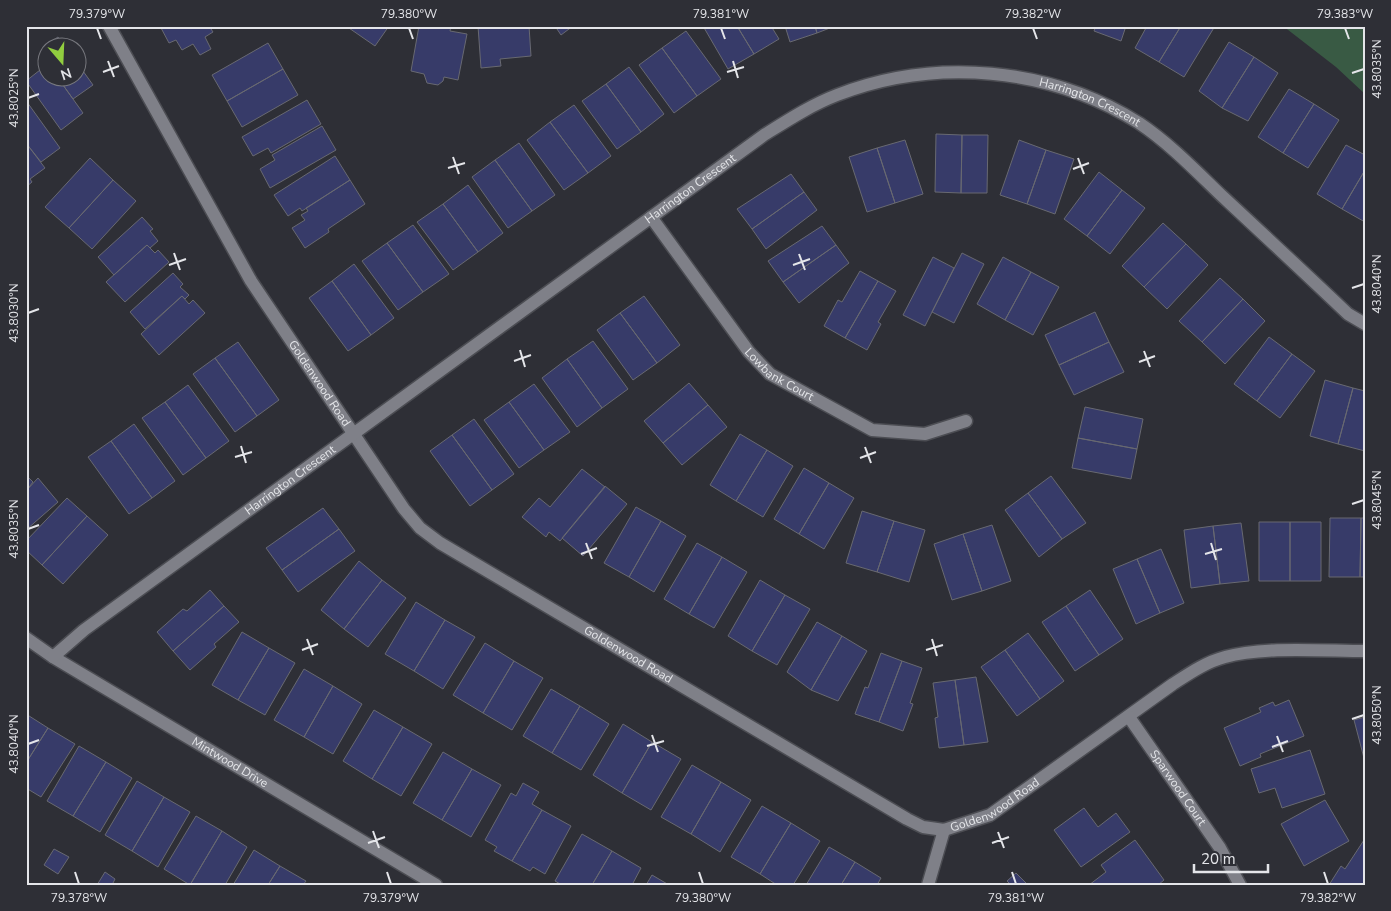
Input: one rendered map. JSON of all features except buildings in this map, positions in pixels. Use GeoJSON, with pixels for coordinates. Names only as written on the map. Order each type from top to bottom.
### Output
{"type":"FeatureCollection","features":[{"type":"Feature","properties":{"kind":"street","name":"Goldenwood Road"},"geometry":{"type":"LineString","coordinates":[[109,26],[252,282],[404,509],[420,528],[440,543],[923,827],[944,830],[990,815],[1201,666],[1225,656],[1252,652],[1365,651]]}},
{"type":"Feature","properties":{"kind":"street","name":"Harrington Crescent"},"geometry":{"type":"LineString","coordinates":[[53,657],[84,630],[764,135],[803,110],[838,95],[871,85],[913,76],[968,72],[1007,75],[1043,82],[1111,107],[1164,142],[1348,314],[1365,324]]}},
{"type":"Feature","properties":{"kind":"street","name":"Lowbank Court"},"geometry":{"type":"LineString","coordinates":[[651,217],[749,352],[770,374],[872,430],[925,434],[966,421]]}},
{"type":"Feature","properties":{"kind":"street","name":"Mintwood Drive"},"geometry":{"type":"LineString","coordinates":[[26,638],[53,657],[436,885]]}},
{"type":"Feature","properties":{"kind":"street","name":"Sparwood Court"},"geometry":{"type":"LineString","coordinates":[[1129,717],[1220,848],[1240,885]]}},
{"type":"Feature","properties":{"kind":"street"},"geometry":{"type":"LineString","coordinates":[[928,885],[944,830]]}},
{"type":"Feature","properties":{"kind":"green space"},"geometry":{"type":"Polygon","coordinates":[[[1283,26],[1365,26],[1365,94],[1336,67],[1283,26]]]}}]}
